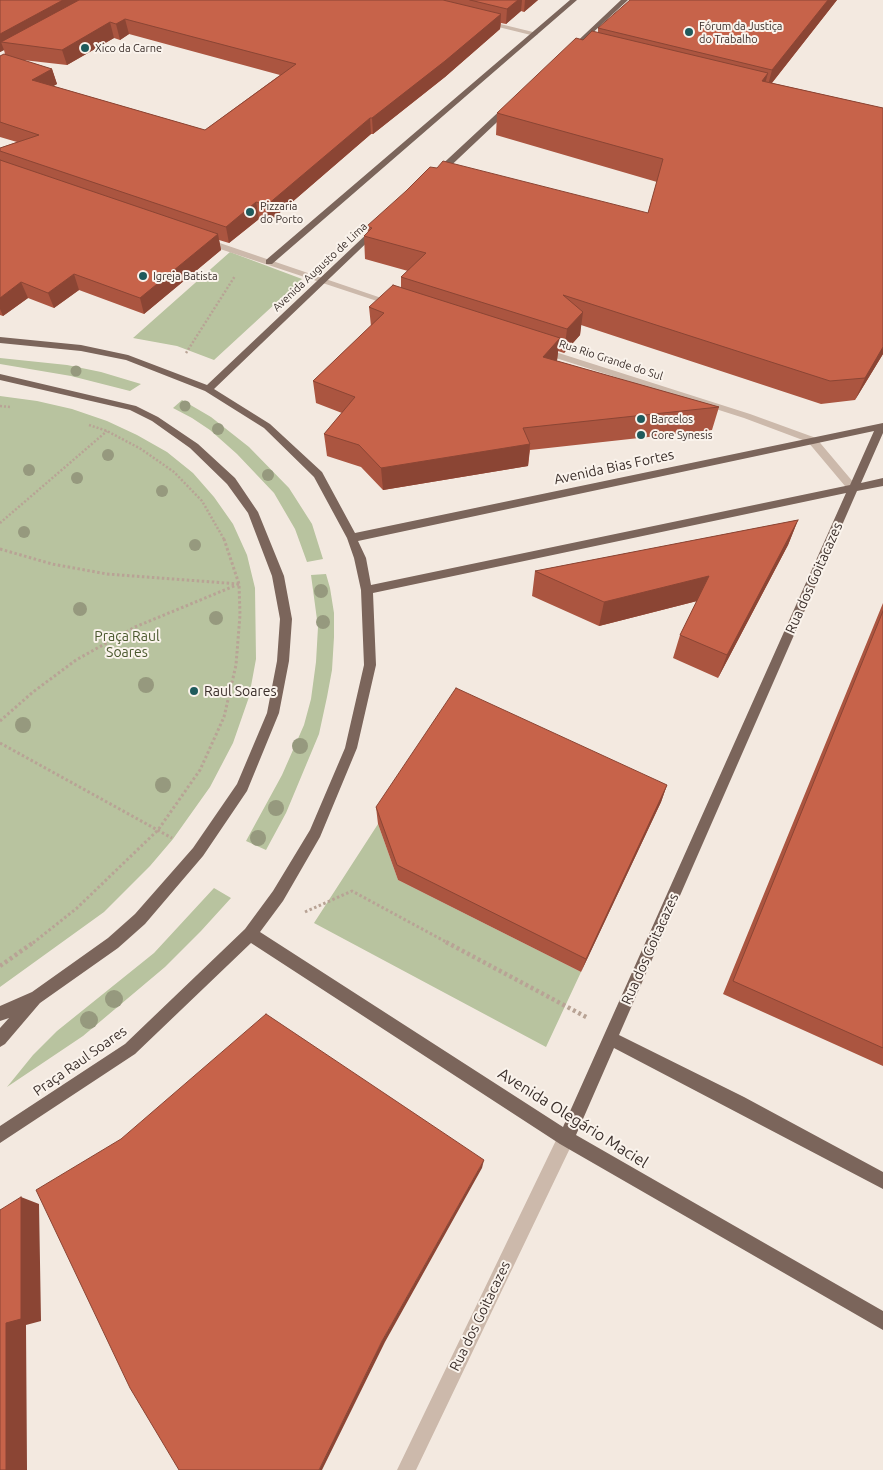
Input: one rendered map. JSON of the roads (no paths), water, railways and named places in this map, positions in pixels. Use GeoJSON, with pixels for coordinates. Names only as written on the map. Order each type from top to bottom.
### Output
{"type":"FeatureCollection","features":[{"type":"Feature","properties":{"kind":"main road"},"geometry":{"type":"LineString","coordinates":[[269,262],[574,0]]}},
{"type":"Feature","properties":{"kind":"main road"},"geometry":{"type":"LineString","coordinates":[[561,59],[625,0]]}},
{"type":"Feature","properties":{"kind":"main road"},"geometry":{"type":"LineString","coordinates":[[431,180],[518,99]]}},
{"type":"Feature","properties":{"kind":"main road","name":"Avenida Augusto de Lima"},"geometry":{"type":"LineString","coordinates":[[208,389],[380,226]]}},
{"type":"Feature","properties":{"kind":"main road","name":"Praça Raul Soares"},"geometry":{"type":"LineString","coordinates":[[0,340],[81,348],[128,358],[208,389],[268,426],[318,475],[352,538],[360,558],[367,590],[370,665],[351,748],[315,833],[278,896],[250,934],[130,1049],[0,1135]]}},
{"type":"Feature","properties":{"kind":"main road"},"geometry":{"type":"LineString","coordinates":[[0,377],[31,386],[133,408],[155,419],[194,446],[231,481],[253,512],[278,576],[286,619],[284,661],[273,713],[242,787],[198,852],[140,919],[113,943],[37,997],[0,1014]]}},
{"type":"Feature","properties":{"kind":"main road"},"geometry":{"type":"LineString","coordinates":[[0,384],[31,386]]}},
{"type":"Feature","properties":{"kind":"main road","name":"Avenida Bias Fortes"},"geometry":{"type":"LineString","coordinates":[[352,538],[882,425]]}},
{"type":"Feature","properties":{"kind":"main road","name":"Rua dos Goitacazes"},"geometry":{"type":"LineString","coordinates":[[566,1138],[882,425]]}},
{"type":"Feature","properties":{"kind":"main road"},"geometry":{"type":"LineString","coordinates":[[367,590],[883,482]]}},
{"type":"Feature","properties":{"kind":"main road","name":"Avenida Olegário Maciel"},"geometry":{"type":"LineString","coordinates":[[250,934],[566,1138],[883,1321]]}},
{"type":"Feature","properties":{"kind":"main road"},"geometry":{"type":"LineString","coordinates":[[0,1039],[37,997]]}},
{"type":"Feature","properties":{"kind":"main road"},"geometry":{"type":"LineString","coordinates":[[612,1035],[883,1180]]}},
{"type":"Feature","properties":{"kind":"street"},"geometry":{"type":"LineString","coordinates":[[478,20],[535,34]]}},
{"type":"Feature","properties":{"kind":"street"},"geometry":{"type":"LineString","coordinates":[[576,46],[588,49]]}},
{"type":"Feature","properties":{"kind":"street"},"geometry":{"type":"LineString","coordinates":[[194,237],[407,307]]}},
{"type":"Feature","properties":{"kind":"street","name":"Rua Rio Grande do Sul"},"geometry":{"type":"LineString","coordinates":[[530,347],[747,416],[812,440],[854,489]]}},
{"type":"Feature","properties":{"kind":"street","name":"Rua dos Goitacazes"},"geometry":{"type":"LineString","coordinates":[[406,1470],[566,1138]]}},
{"type":"Feature","properties":{"kind":"place","name":"Fórum da Justiça do Trabalho"},"geometry":{"type":"Point","coordinates":[689,32]}},
{"type":"Feature","properties":{"kind":"place","name":"Xico da Carne"},"geometry":{"type":"Point","coordinates":[85,48]}},
{"type":"Feature","properties":{"kind":"place","name":"Pizzaria do Porto"},"geometry":{"type":"Point","coordinates":[250,212]}},
{"type":"Feature","properties":{"kind":"place","name":"Igreja Batista"},"geometry":{"type":"Point","coordinates":[143,276]}},
{"type":"Feature","properties":{"kind":"place","name":"Barcelos"},"geometry":{"type":"Point","coordinates":[641,419]}},
{"type":"Feature","properties":{"kind":"place","name":"Core Synesis"},"geometry":{"type":"Point","coordinates":[641,435]}},
{"type":"Feature","properties":{"kind":"place","name":"Raul Soares"},"geometry":{"type":"Point","coordinates":[194,691]}}]}
